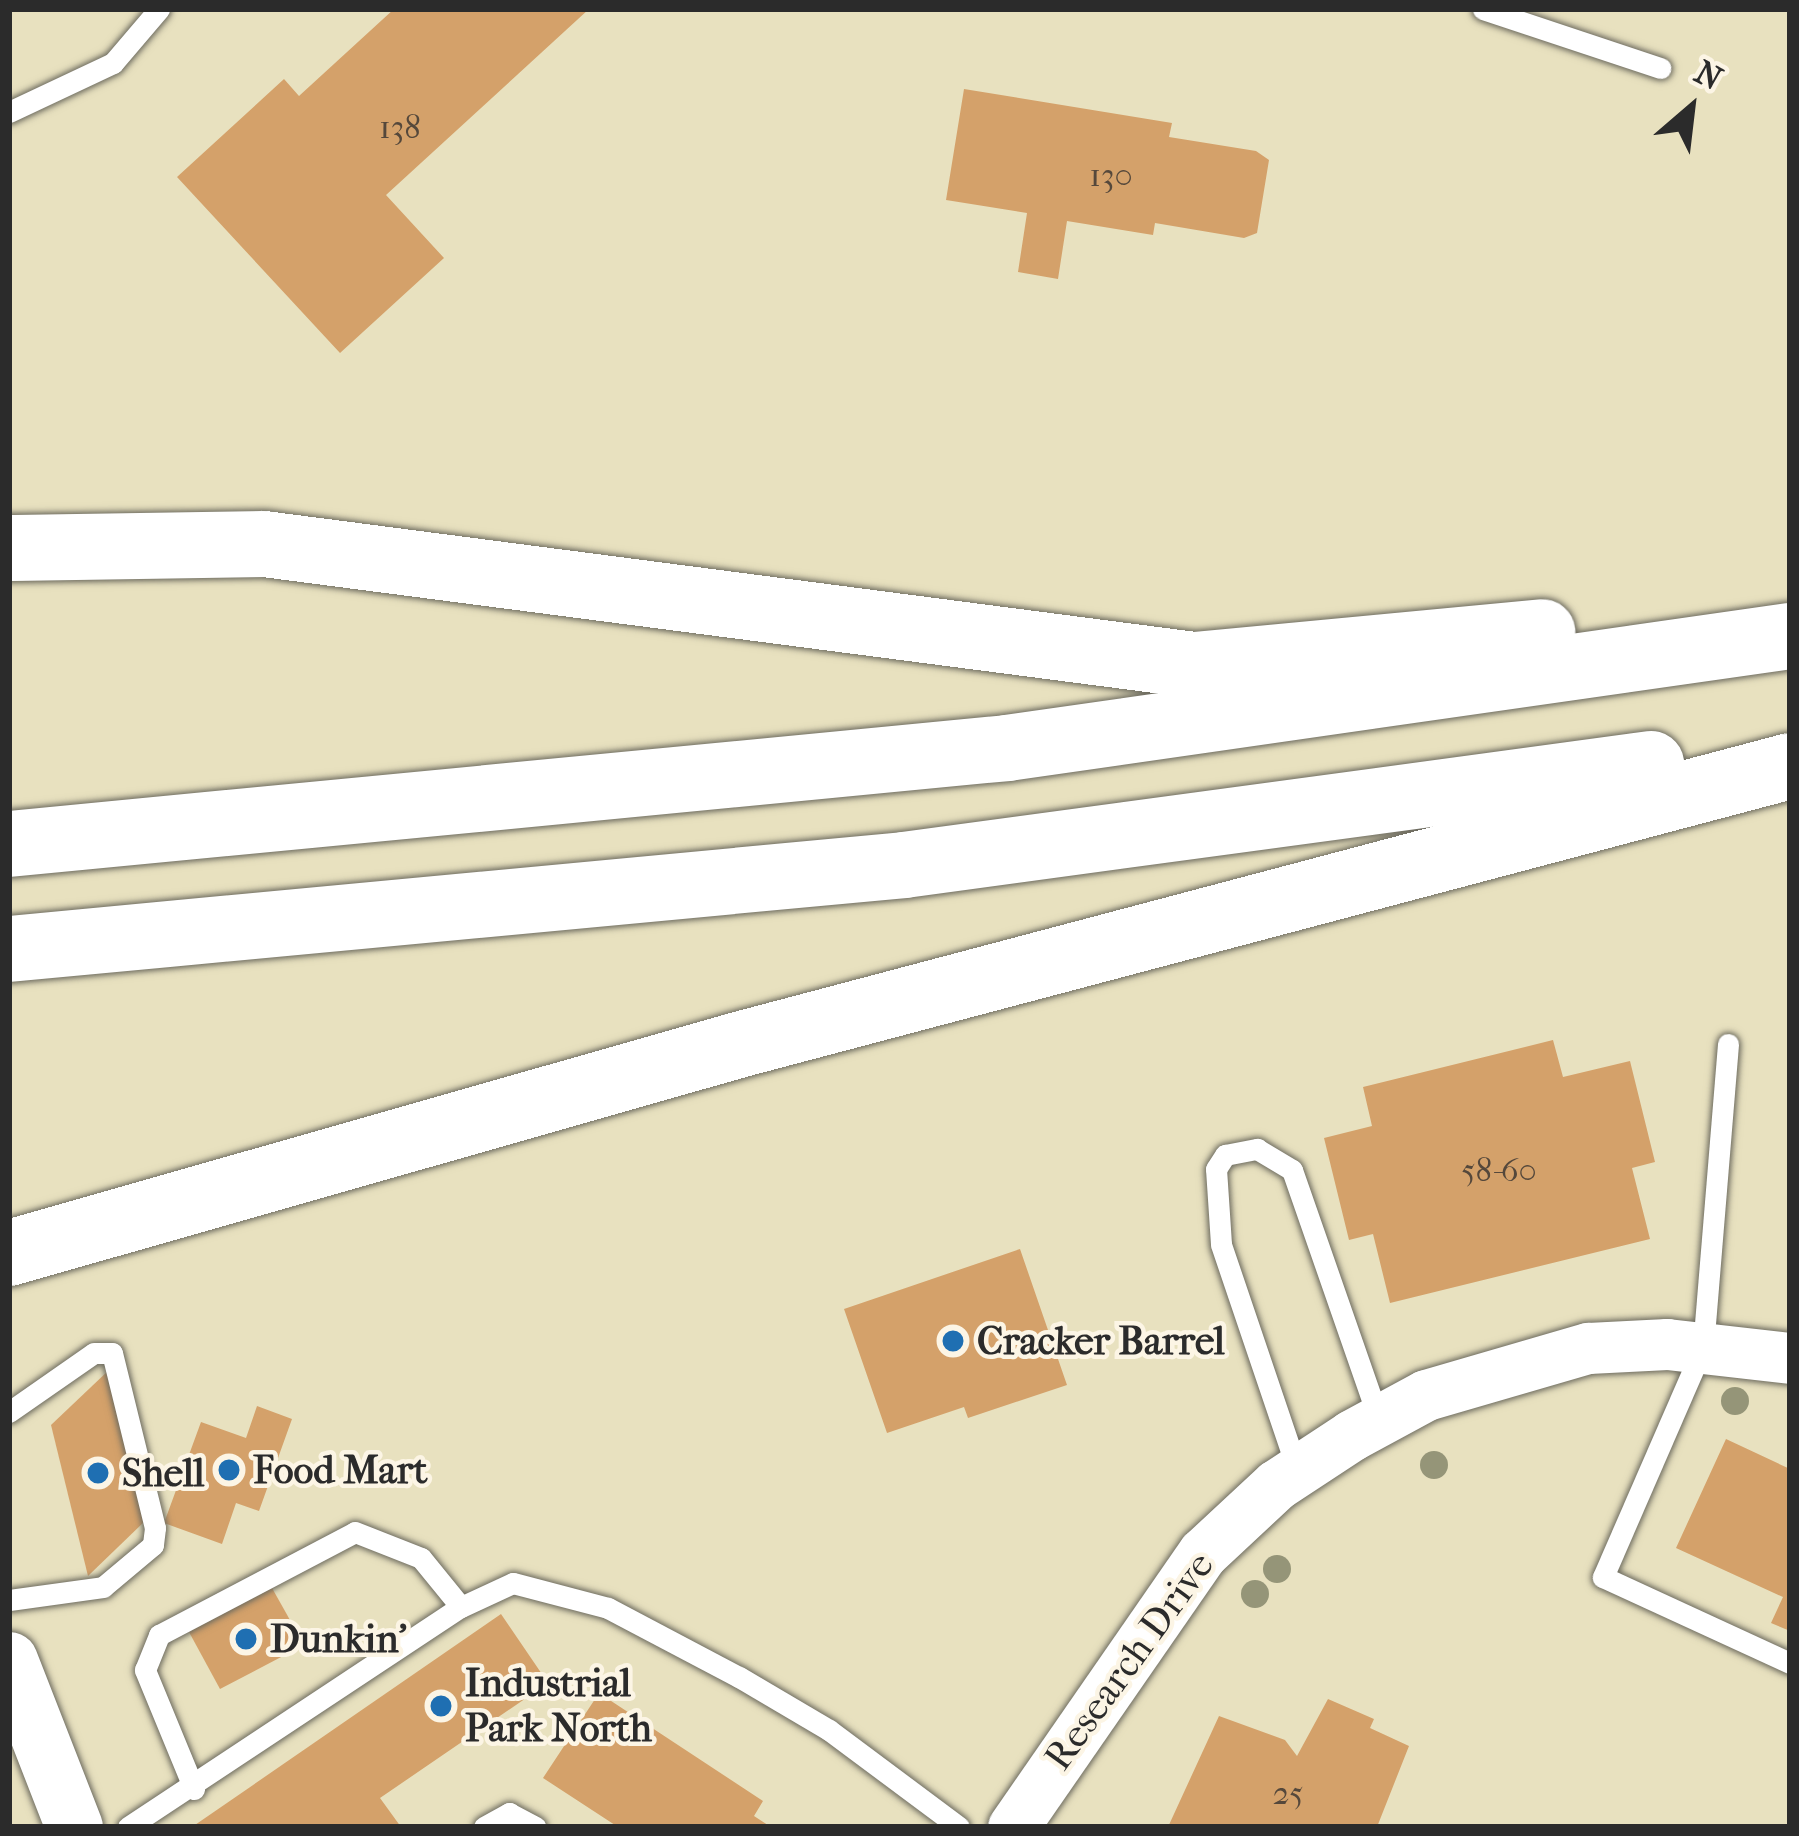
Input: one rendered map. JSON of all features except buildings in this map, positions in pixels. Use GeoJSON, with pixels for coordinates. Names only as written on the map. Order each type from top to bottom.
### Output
{"type":"FeatureCollection","features":[{"type":"Feature","properties":{"kind":"highway"},"geometry":{"type":"LineString","coordinates":[[9,548],[264,544],[1195,664],[1790,604]]}},
{"type":"Feature","properties":{"kind":"highway"},"geometry":{"type":"LineString","coordinates":[[9,844],[1007,748],[1790,636]]}},
{"type":"Feature","properties":{"kind":"highway"},"geometry":{"type":"LineString","coordinates":[[25,948],[926,863],[1790,742]]}},
{"type":"Feature","properties":{"kind":"highway"},"geometry":{"type":"LineString","coordinates":[[9,1253],[738,1045],[1790,766]]}},
{"type":"Feature","properties":{"kind":"main road"},"geometry":{"type":"LineString","coordinates":[[9,1660],[21,1731],[74,1827]]}},
{"type":"Feature","properties":{"kind":"street","name":"Research Drive"},"geometry":{"type":"LineString","coordinates":[[1012,1827],[1203,1552],[1297,1469],[1379,1420],[1507,1365],[1588,1348],[1703,1347],[1790,1358]]}},
{"type":"Feature","properties":{"kind":"lane"},"geometry":{"type":"LineString","coordinates":[[9,112],[113,63],[159,9]]}},
{"type":"Feature","properties":{"kind":"lane"},"geometry":{"type":"LineString","coordinates":[[1483,9],[1660,68]]}},
{"type":"Feature","properties":{"kind":"lane"},"geometry":{"type":"LineString","coordinates":[[1728,1044],[1703,1347],[1603,1577],[1790,1663]]}},
{"type":"Feature","properties":{"kind":"lane"},"geometry":{"type":"LineString","coordinates":[[1297,1469],[1221,1244],[1216,1169],[1225,1155],[1257,1148],[1292,1171],[1379,1420]]}},
{"type":"Feature","properties":{"kind":"lane"},"geometry":{"type":"LineString","coordinates":[[9,1412],[94,1353],[112,1353],[155,1528],[153,1545],[103,1587],[9,1600]]}},
{"type":"Feature","properties":{"kind":"lane"},"geometry":{"type":"LineString","coordinates":[[194,1789],[146,1670],[159,1635],[355,1532],[421,1558],[460,1606]]}},
{"type":"Feature","properties":{"kind":"lane"},"geometry":{"type":"LineString","coordinates":[[128,1827],[194,1789],[460,1606],[513,1583],[608,1608],[829,1730],[959,1827]]}},
{"type":"Feature","properties":{"kind":"lane"},"geometry":{"type":"LineString","coordinates":[[484,1827],[509,1813],[535,1827]]}},
{"type":"Feature","properties":{"kind":"place","name":"Cracker Barrel"},"geometry":{"type":"Point","coordinates":[953,1341]}},
{"type":"Feature","properties":{"kind":"place","name":"Food Mart"},"geometry":{"type":"Point","coordinates":[229,1470]}},
{"type":"Feature","properties":{"kind":"place","name":"Shell"},"geometry":{"type":"Point","coordinates":[98,1473]}},
{"type":"Feature","properties":{"kind":"place","name":"Dunkin'"},"geometry":{"type":"Point","coordinates":[246,1639]}},
{"type":"Feature","properties":{"kind":"place","name":"Industrial Park North"},"geometry":{"type":"Point","coordinates":[441,1706]}}]}
